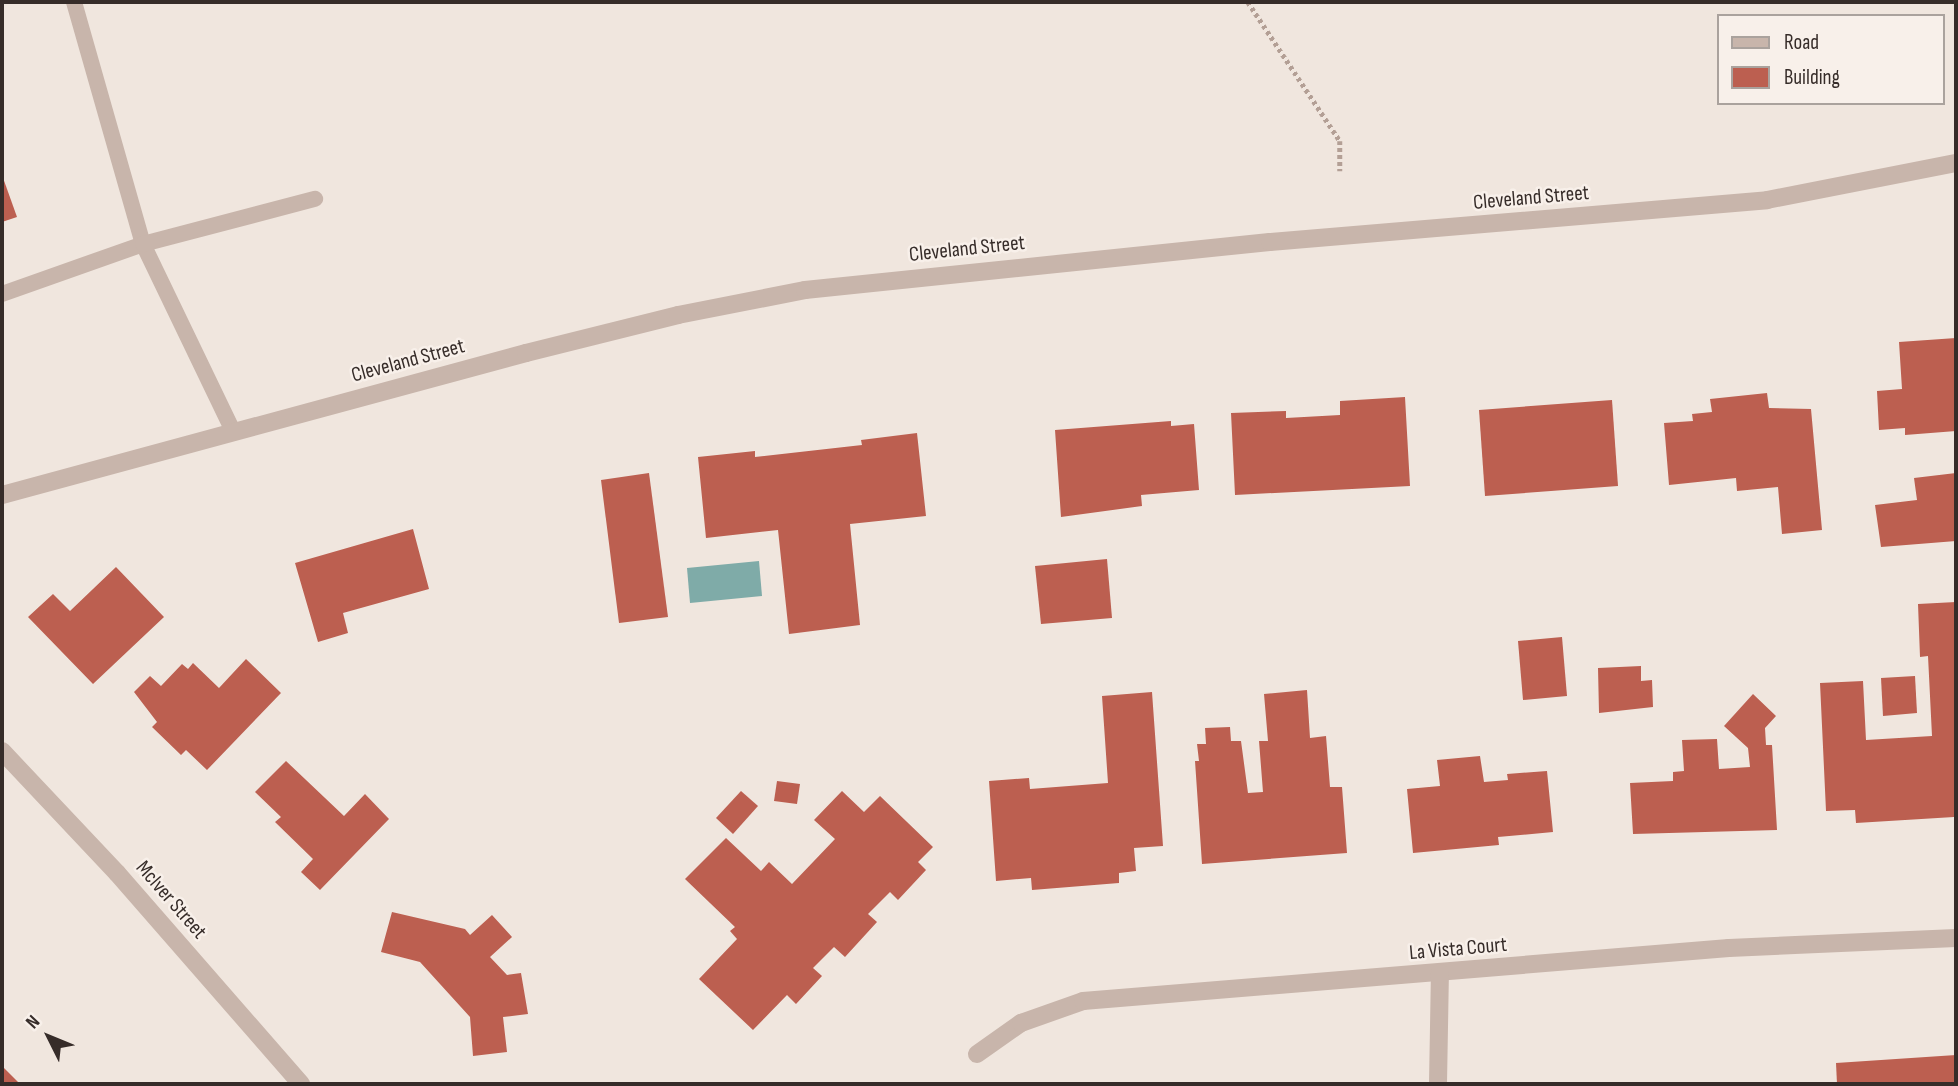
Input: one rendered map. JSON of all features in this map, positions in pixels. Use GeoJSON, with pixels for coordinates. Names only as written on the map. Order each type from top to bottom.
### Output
{"type":"FeatureCollection","features":[{"type":"Feature","properties":{"kind":"street","name":"Cleveland Street"},"geometry":{"type":"LineString","coordinates":[[2,495],[233,431],[665,318],[805,290],[1270,242],[1767,200],[1956,163]]}},
{"type":"Feature","properties":{"kind":"street","name":"McIver Street"},"geometry":{"type":"LineString","coordinates":[[2,751],[117,873],[301,1084]]}},
{"type":"Feature","properties":{"kind":"street","name":"La Vista Court"},"geometry":{"type":"LineString","coordinates":[[977,1054],[1021,1023],[1083,1001],[1730,947],[1956,938]]}},
{"type":"Feature","properties":{"kind":"street"},"geometry":{"type":"LineString","coordinates":[[1438,1084],[1440,973]]}},
{"type":"Feature","properties":{"kind":"lane"},"geometry":{"type":"LineString","coordinates":[[75,2],[143,244],[233,431]]}},
{"type":"Feature","properties":{"kind":"lane"},"geometry":{"type":"LineString","coordinates":[[2,294],[143,244],[315,199]]}},
{"type":"Feature","properties":{"kind":"path"},"geometry":{"type":"LineString","coordinates":[[1248,2],[1340,141],[1340,171]]}},
{"type":"Feature","properties":{"kind":"water"},"geometry":{"type":"Polygon","coordinates":[[[759,561],[762,596],[690,603],[687,568],[759,561]]]}},
{"type":"Feature","properties":{"kind":"building"},"geometry":{"type":"Polygon","coordinates":[[[2,175],[17,217],[2,222],[2,175]]]}},
{"type":"Feature","properties":{"kind":"building"},"geometry":{"type":"Polygon","coordinates":[[[1956,338],[1956,431],[1905,435],[1905,428],[1879,430],[1877,391],[1902,389],[1899,342],[1956,338]]]}},
{"type":"Feature","properties":{"kind":"building"},"geometry":{"type":"Polygon","coordinates":[[[1767,393],[1769,408],[1811,409],[1822,530],[1782,534],[1778,487],[1737,491],[1736,478],[1669,485],[1664,423],[1693,421],[1692,414],[1712,412],[1710,399],[1767,393]]]}},
{"type":"Feature","properties":{"kind":"building"},"geometry":{"type":"Polygon","coordinates":[[[1405,397],[1410,486],[1235,495],[1231,413],[1286,411],[1286,418],[1340,415],[1340,401],[1405,397]]]}},
{"type":"Feature","properties":{"kind":"building"},"geometry":{"type":"Polygon","coordinates":[[[1612,400],[1618,486],[1485,496],[1479,410],[1612,400]]]}},
{"type":"Feature","properties":{"kind":"building"},"geometry":{"type":"Polygon","coordinates":[[[1171,421],[1171,426],[1194,424],[1199,490],[1141,495],[1142,506],[1061,517],[1055,430],[1171,421]]]}},
{"type":"Feature","properties":{"kind":"building"},"geometry":{"type":"Polygon","coordinates":[[[917,433],[926,516],[850,524],[860,625],[789,634],[778,530],[706,538],[698,457],[755,451],[755,457],[862,445],[861,440],[917,433]]]}},
{"type":"Feature","properties":{"kind":"building"},"geometry":{"type":"Polygon","coordinates":[[[649,473],[668,617],[619,623],[601,480],[649,473]]]}},
{"type":"Feature","properties":{"kind":"building"},"geometry":{"type":"Polygon","coordinates":[[[1956,473],[1956,541],[1881,547],[1875,505],[1917,500],[1914,478],[1956,473]]]}},
{"type":"Feature","properties":{"kind":"building"},"geometry":{"type":"Polygon","coordinates":[[[413,529],[429,589],[343,613],[348,633],[318,642],[295,563],[413,529]]]}},
{"type":"Feature","properties":{"kind":"building"},"geometry":{"type":"Polygon","coordinates":[[[1107,559],[1112,618],[1041,624],[1035,566],[1107,559]]]}},
{"type":"Feature","properties":{"kind":"building"},"geometry":{"type":"Polygon","coordinates":[[[116,567],[164,617],[93,684],[28,617],[53,594],[70,611],[116,567]]]}},
{"type":"Feature","properties":{"kind":"building"},"geometry":{"type":"Polygon","coordinates":[[[1956,602],[1954,817],[1856,823],[1855,810],[1826,811],[1820,683],[1863,681],[1866,740],[1932,736],[1928,656],[1920,657],[1918,604],[1956,602]]]}},
{"type":"Feature","properties":{"kind":"building"},"geometry":{"type":"Polygon","coordinates":[[[1562,637],[1567,696],[1523,700],[1518,641],[1562,637]]]}},
{"type":"Feature","properties":{"kind":"building"},"geometry":{"type":"Polygon","coordinates":[[[246,659],[281,693],[207,770],[186,750],[181,755],[152,727],[157,722],[134,692],[150,676],[161,686],[182,664],[188,669],[193,663],[219,688],[246,659]]]}},
{"type":"Feature","properties":{"kind":"building"},"geometry":{"type":"Polygon","coordinates":[[[1641,666],[1641,681],[1652,680],[1653,707],[1599,713],[1598,668],[1641,666]]]}},
{"type":"Feature","properties":{"kind":"building"},"geometry":{"type":"Polygon","coordinates":[[[1915,676],[1917,713],[1883,716],[1881,678],[1915,676]]]}},
{"type":"Feature","properties":{"kind":"building"},"geometry":{"type":"Polygon","coordinates":[[[1307,690],[1310,738],[1326,736],[1330,787],[1342,787],[1347,853],[1202,864],[1195,761],[1199,761],[1197,744],[1206,744],[1205,728],[1230,727],[1231,741],[1241,741],[1248,793],[1263,792],[1259,741],[1268,741],[1264,694],[1307,690]]]}},
{"type":"Feature","properties":{"kind":"building"},"geometry":{"type":"Polygon","coordinates":[[[1152,692],[1163,846],[1134,848],[1136,871],[1119,873],[1119,883],[1032,890],[1031,878],[996,881],[989,781],[1029,778],[1030,789],[1108,783],[1102,696],[1152,692]]]}},
{"type":"Feature","properties":{"kind":"building"},"geometry":{"type":"Polygon","coordinates":[[[1753,694],[1776,716],[1765,728],[1766,745],[1772,745],[1777,830],[1633,834],[1630,783],[1673,781],[1673,772],[1684,771],[1682,740],[1717,739],[1719,769],[1750,767],[1748,748],[1724,726],[1753,694]]]}},
{"type":"Feature","properties":{"kind":"building"},"geometry":{"type":"Polygon","coordinates":[[[1480,756],[1484,782],[1508,780],[1507,774],[1547,771],[1553,832],[1498,837],[1499,845],[1413,853],[1407,789],[1440,786],[1437,760],[1480,756]]]}},
{"type":"Feature","properties":{"kind":"building"},"geometry":{"type":"Polygon","coordinates":[[[286,761],[344,816],[365,794],[389,819],[320,890],[301,872],[313,859],[275,822],[281,817],[255,792],[286,761]]]}},
{"type":"Feature","properties":{"kind":"building"},"geometry":{"type":"Polygon","coordinates":[[[777,781],[800,784],[797,804],[774,801],[777,781]]]}},
{"type":"Feature","properties":{"kind":"building"},"geometry":{"type":"Polygon","coordinates":[[[741,791],[758,806],[733,834],[716,818],[741,791]]]}},
{"type":"Feature","properties":{"kind":"building"},"geometry":{"type":"Polygon","coordinates":[[[842,791],[864,812],[880,796],[933,847],[918,862],[926,870],[898,900],[890,892],[868,914],[877,922],[845,957],[834,947],[813,968],[822,976],[796,1004],[787,995],[753,1030],[699,979],[737,939],[730,931],[735,927],[685,879],[726,838],[761,871],[769,862],[792,884],[835,839],[814,820],[842,791]]]}},
{"type":"Feature","properties":{"kind":"building"},"geometry":{"type":"Polygon","coordinates":[[[392,912],[465,929],[470,935],[492,915],[512,937],[490,957],[507,975],[521,973],[528,1014],[503,1017],[507,1052],[473,1056],[470,1017],[420,962],[381,952],[392,912]]]}},
{"type":"Feature","properties":{"kind":"building"},"geometry":{"type":"Polygon","coordinates":[[[1956,1055],[1956,1084],[1837,1084],[1836,1063],[1956,1055]]]}},
{"type":"Feature","properties":{"kind":"building"},"geometry":{"type":"Polygon","coordinates":[[[2,1066],[20,1084],[2,1084],[2,1066]]]}}]}
